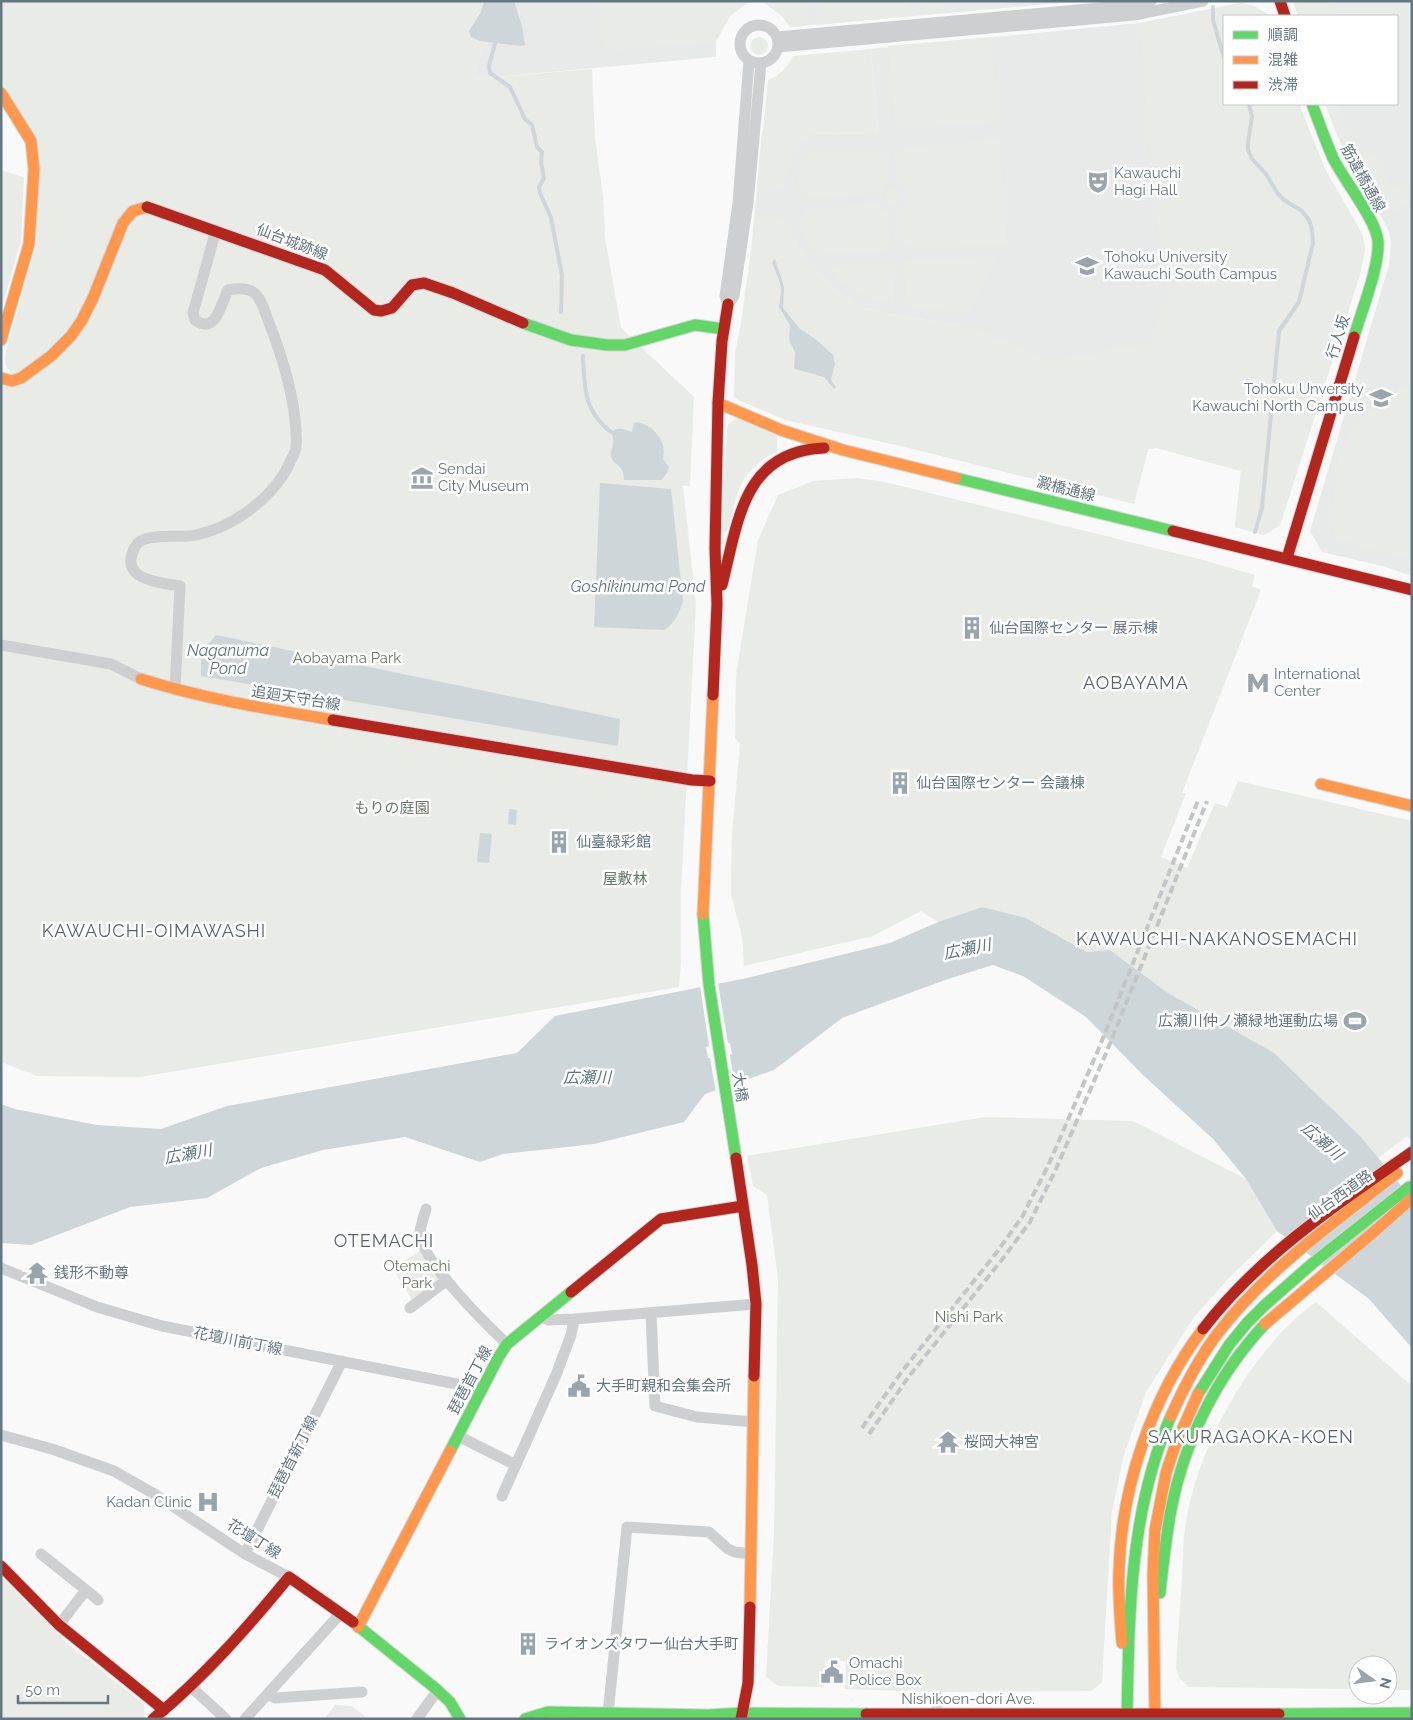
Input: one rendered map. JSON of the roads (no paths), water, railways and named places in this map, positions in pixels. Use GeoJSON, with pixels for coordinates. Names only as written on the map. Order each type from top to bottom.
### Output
{"type":"FeatureCollection","features":[{"type":"Feature","properties":{"kind":"main road"},"geometry":{"type":"LineString","coordinates":[[1280,1],[1285,15]]}},
{"type":"Feature","properties":{"kind":"main road"},"geometry":{"type":"LineString","coordinates":[[1,93],[31,141],[34,169],[29,244],[1,340]]}},
{"type":"Feature","properties":{"kind":"main road","name":"筋違橋通線"},"geometry":{"type":"LineString","coordinates":[[1312,105],[1333,158],[1372,223],[1378,239]]}},
{"type":"Feature","properties":{"kind":"main road","name":"仙台城跡線"},"geometry":{"type":"LineString","coordinates":[[1,378],[13,382],[20,379],[64,346],[82,321],[96,291],[117,236],[131,213],[139,208],[149,207],[325,270],[374,310],[384,311],[394,307],[412,285],[424,283],[453,292],[540,330],[571,340],[607,345],[625,345],[695,325],[724,329]]}},
{"type":"Feature","properties":{"kind":"main road","name":"行人坂"},"geometry":{"type":"LineString","coordinates":[[1286,558],[1375,267],[1378,239]]}},
{"type":"Feature","properties":{"kind":"main road"},"geometry":{"type":"LineString","coordinates":[[718,604],[715,549],[718,403],[722,341],[728,304]]}},
{"type":"Feature","properties":{"kind":"main road","name":"澱橋通線"},"geometry":{"type":"LineString","coordinates":[[718,403],[781,430],[843,450],[1412,590]]}},
{"type":"Feature","properties":{"kind":"main road"},"geometry":{"type":"LineString","coordinates":[[718,604],[743,503],[753,483],[762,471],[776,460],[800,450],[822,448],[843,450]]}},
{"type":"Feature","properties":{"kind":"main road","name":"大橋"},"geometry":{"type":"LineString","coordinates":[[718,604],[703,916],[708,985],[752,1265],[756,1304],[748,1683],[740,1717]]}},
{"type":"Feature","properties":{"kind":"main road","name":"追廻天守台線"},"geometry":{"type":"LineString","coordinates":[[141,679],[176,690],[245,705],[710,781]]}},
{"type":"Feature","properties":{"kind":"main road"},"geometry":{"type":"LineString","coordinates":[[1321,784],[1412,806]]}},
{"type":"Feature","properties":{"kind":"main road"},"geometry":{"type":"LineString","coordinates":[[1127,1675],[1119,1621],[1117,1588],[1120,1551],[1125,1513],[1144,1444],[1163,1396],[1186,1354],[1218,1311],[1240,1286],[1286,1253],[1344,1199],[1412,1152]]}},
{"type":"Feature","properties":{"kind":"main road","name":"仙台西道路"},"geometry":{"type":"LineString","coordinates":[[1286,1253],[1412,1162]]}},
{"type":"Feature","properties":{"kind":"main road"},"geometry":{"type":"LineString","coordinates":[[1154,1716],[1153,1567],[1155,1532],[1161,1494],[1174,1445],[1187,1414],[1215,1364],[1228,1346],[1248,1322],[1273,1297],[1307,1279],[1411,1190]]}},
{"type":"Feature","properties":{"kind":"main road","name":"琵琶首丁線"},"geometry":{"type":"LineString","coordinates":[[358,1627],[507,1344],[661,1219],[742,1200]]}},
{"type":"Feature","properties":{"kind":"main road"},"geometry":{"type":"LineString","coordinates":[[1127,1716],[1127,1675],[1132,1581],[1136,1548],[1145,1496],[1171,1413],[1203,1354],[1240,1307],[1267,1280],[1286,1253]]}},
{"type":"Feature","properties":{"kind":"main road"},"geometry":{"type":"LineString","coordinates":[[1,1566],[59,1625],[168,1714]]}},
{"type":"Feature","properties":{"kind":"main road"},"geometry":{"type":"LineString","coordinates":[[153,1719],[168,1714],[190,1687],[240,1636],[289,1577]]}},
{"type":"Feature","properties":{"kind":"main road","name":"花壇丁線"},"geometry":{"type":"LineString","coordinates":[[289,1577],[341,1613],[437,1690],[452,1705],[460,1719]]}},
{"type":"Feature","properties":{"kind":"main road","name":"Nishikoen-dori Ave."},"geometry":{"type":"LineString","coordinates":[[526,1719],[548,1712],[740,1717],[1380,1715],[1412,1713]]}},
{"type":"Feature","properties":{"kind":"street"},"geometry":{"type":"LineString","coordinates":[[778,42],[1133,5],[1150,1]]}},
{"type":"Feature","properties":{"kind":"street"},"geometry":{"type":"LineString","coordinates":[[778,42],[1134,15],[1202,1]]}},
{"type":"Feature","properties":{"kind":"street"},"geometry":{"type":"LineString","coordinates":[[754,26],[770,28],[778,42],[774,57],[770,61],[761,63],[749,60],[740,47],[740,41],[746,30],[754,26]]}},
{"type":"Feature","properties":{"kind":"street"},"geometry":{"type":"LineString","coordinates":[[728,304],[725,296],[738,203],[749,60]]}},
{"type":"Feature","properties":{"kind":"street"},"geometry":{"type":"LineString","coordinates":[[728,304],[734,296],[744,230],[761,63]]}},
{"type":"Feature","properties":{"kind":"street"},"geometry":{"type":"LineString","coordinates":[[176,690],[180,586],[143,579],[133,571],[130,559],[136,545],[148,538],[195,536],[222,527],[255,505],[272,489],[286,471],[296,447],[295,417],[287,378],[279,349],[259,296],[246,288],[228,290],[214,322],[200,324],[195,320],[193,313],[216,230]]}},
{"type":"Feature","properties":{"kind":"street"},"geometry":{"type":"LineString","coordinates":[[1,645],[111,664],[141,679]]}},
{"type":"Feature","properties":{"kind":"street"},"geometry":{"type":"LineString","coordinates":[[426,1209],[420,1233],[424,1249],[446,1280],[476,1314],[507,1344]]}},
{"type":"Feature","properties":{"kind":"street","name":"花壇川前丁線"},"geometry":{"type":"LineString","coordinates":[[1,1268],[98,1307],[162,1326],[482,1389]]}},
{"type":"Feature","properties":{"kind":"street"},"geometry":{"type":"LineString","coordinates":[[410,1308],[446,1280]]}},
{"type":"Feature","properties":{"kind":"street"},"geometry":{"type":"LineString","coordinates":[[541,1317],[549,1320],[574,1319],[756,1304]]}},
{"type":"Feature","properties":{"kind":"street"},"geometry":{"type":"LineString","coordinates":[[651,1313],[655,1406],[697,1417],[754,1422]]}},
{"type":"Feature","properties":{"kind":"street"},"geometry":{"type":"LineString","coordinates":[[502,1496],[556,1375],[571,1336],[574,1319]]}},
{"type":"Feature","properties":{"kind":"street","name":"琵琶首新丁線"},"geometry":{"type":"LineString","coordinates":[[245,1554],[342,1361]]}},
{"type":"Feature","properties":{"kind":"street","name":"花壇丁線"},"geometry":{"type":"LineString","coordinates":[[1,1435],[52,1449],[114,1471],[156,1495],[245,1554],[289,1577]]}},
{"type":"Feature","properties":{"kind":"street"},"geometry":{"type":"LineString","coordinates":[[458,1436],[516,1465]]}},
{"type":"Feature","properties":{"kind":"street"},"geometry":{"type":"LineString","coordinates":[[608,1714],[627,1527],[709,1532],[728,1549],[750,1554]]}},
{"type":"Feature","properties":{"kind":"street"},"geometry":{"type":"LineString","coordinates":[[41,1554],[98,1600]]}},
{"type":"Feature","properties":{"kind":"street"},"geometry":{"type":"LineString","coordinates":[[59,1625],[86,1590]]}},
{"type":"Feature","properties":{"kind":"street"},"geometry":{"type":"LineString","coordinates":[[245,1719],[341,1613]]}},
{"type":"Feature","properties":{"kind":"street"},"geometry":{"type":"LineString","coordinates":[[190,1687],[226,1719]]}},
{"type":"Feature","properties":{"kind":"street"},"geometry":{"type":"LineString","coordinates":[[417,1719],[437,1690]]}},
{"type":"Feature","properties":{"kind":"street"},"geometry":{"type":"LineString","coordinates":[[268,1694],[275,1698],[362,1692]]}},
{"type":"Feature","properties":{"kind":"street"},"geometry":{"type":"LineString","coordinates":[[937,1696],[937,1717]]}},
{"type":"Feature","properties":{"kind":"water"},"geometry":{"type":"Polygon","coordinates":[[[484,1],[514,1],[522,26],[525,45],[480,41],[471,37],[469,31],[481,12],[484,1]]]}},
{"type":"Feature","properties":{"kind":"water"},"geometry":{"type":"Polygon","coordinates":[[[775,259],[784,287],[783,308],[800,329],[813,337],[833,355],[835,364],[831,380],[836,387],[834,389],[824,377],[795,369],[794,367],[795,353],[789,339],[790,325],[779,307],[781,291],[772,262],[775,259]]]}},
{"type":"Feature","properties":{"kind":"water"},"geometry":{"type":"Polygon","coordinates":[[[638,422],[650,427],[658,436],[663,446],[663,459],[669,467],[661,480],[624,480],[622,470],[612,459],[613,441],[611,432],[619,429],[632,432],[634,423],[638,422]]]}},
{"type":"Feature","properties":{"kind":"water","name":"Goshikinuma Pond"},"geometry":{"type":"Polygon","coordinates":[[[600,483],[671,489],[683,601],[676,618],[664,630],[594,627],[600,483]]]}},
{"type":"Feature","properties":{"kind":"water","name":"Naganuma Pond"},"geometry":{"type":"Polygon","coordinates":[[[216,635],[620,719],[618,746],[201,676],[201,653],[216,635]]]}},
{"type":"Feature","properties":{"kind":"water"},"geometry":{"type":"Polygon","coordinates":[[[509,809],[517,810],[516,825],[508,824],[509,809]]]}},
{"type":"Feature","properties":{"kind":"water"},"geometry":{"type":"Polygon","coordinates":[[[480,833],[492,834],[489,863],[477,862],[480,833]]]}},
{"type":"Feature","properties":{"kind":"water","name":"広瀬川"},"geometry":{"type":"Polygon","coordinates":[[[982,907],[1026,918],[1087,952],[1110,950],[1168,993],[1274,1053],[1361,1137],[1412,1199],[1412,1348],[1369,1299],[1277,1231],[1246,1179],[1213,1139],[1143,1075],[1086,1017],[1023,976],[993,965],[945,980],[842,1018],[774,1070],[705,1094],[684,1122],[594,1144],[503,1154],[480,1162],[405,1137],[323,1150],[261,1168],[207,1198],[130,1207],[31,1245],[1,1243],[1,1104],[15,1109],[97,1125],[161,1129],[227,1106],[517,1053],[555,1016],[747,978],[890,943],[938,922],[982,907]]]}},
{"type":"Feature","properties":{"kind":"waterway"},"geometry":{"type":"LineString","coordinates":[[1213,7],[1213,20],[1223,55]]}},
{"type":"Feature","properties":{"kind":"waterway"},"geometry":{"type":"LineString","coordinates":[[495,43],[489,66],[490,73],[510,87],[525,119],[532,125],[537,147],[542,152],[541,162],[544,178],[539,187],[551,218],[562,275],[561,312]]}},
{"type":"Feature","properties":{"kind":"waterway"},"geometry":{"type":"LineString","coordinates":[[1249,105],[1252,117],[1248,150],[1252,159],[1266,174],[1278,194],[1302,211],[1309,220],[1313,243],[1299,302],[1279,331],[1262,508],[1255,532]]}},
{"type":"Feature","properties":{"kind":"waterway"},"geometry":{"type":"LineString","coordinates":[[583,356],[585,389],[590,407],[602,424],[611,432]]}},
{"type":"Feature","properties":{"kind":"railway"},"geometry":{"type":"LineString","coordinates":[[862,1428],[903,1370],[997,1252],[1022,1217],[1048,1166],[1099,1048],[1199,798]]}},
{"type":"Feature","properties":{"kind":"railway"},"geometry":{"type":"LineString","coordinates":[[869,1434],[910,1375],[1030,1222],[1056,1169],[1107,1051],[1207,801]]}},
{"type":"Feature","properties":{"kind":"place","name":"Kawauchi Hagi Hall"},"geometry":{"type":"Point","coordinates":[1098,182]}},
{"type":"Feature","properties":{"kind":"place","name":"Tohoku University Kawauchi South Campus"},"geometry":{"type":"Point","coordinates":[1087,266]}},
{"type":"Feature","properties":{"kind":"place","name":"Tohoku Unversity Kawauchi North Campus"},"geometry":{"type":"Point","coordinates":[1381,398]}},
{"type":"Feature","properties":{"kind":"place","name":"Sendai City Museum"},"geometry":{"type":"Point","coordinates":[422,478]}},
{"type":"Feature","properties":{"kind":"place","name":"仙台国際センター 展示棟"},"geometry":{"type":"Point","coordinates":[972,628]}},
{"type":"Feature","properties":{"kind":"place","name":"International Center"},"geometry":{"type":"Point","coordinates":[1258,683]}},
{"type":"Feature","properties":{"kind":"place","name":"仙台国際センター 会議棟"},"geometry":{"type":"Point","coordinates":[900,783]}},
{"type":"Feature","properties":{"kind":"place","name":"仙臺緑彩館"},"geometry":{"type":"Point","coordinates":[559,842]}},
{"type":"Feature","properties":{"kind":"place","name":"広瀬川仲ノ瀬緑地運動広場"},"geometry":{"type":"Point","coordinates":[1355,1021]}},
{"type":"Feature","properties":{"kind":"place","name":"銭形不動尊"},"geometry":{"type":"Point","coordinates":[37,1273]}},
{"type":"Feature","properties":{"kind":"place","name":"大手町親和会集会所"},"geometry":{"type":"Point","coordinates":[579,1386]}},
{"type":"Feature","properties":{"kind":"place","name":"桜岡大神宮"},"geometry":{"type":"Point","coordinates":[948,1442]}},
{"type":"Feature","properties":{"kind":"place","name":"Kadan Clinic"},"geometry":{"type":"Point","coordinates":[208,1502]}},
{"type":"Feature","properties":{"kind":"place","name":"ライオンズタワー仙台大手町"},"geometry":{"type":"Point","coordinates":[528,1644]}},
{"type":"Feature","properties":{"kind":"place","name":"Omachi Police Box"},"geometry":{"type":"Point","coordinates":[832,1672]}},
{"type":"Feature","properties":{"kind":"district","name":"AOBAYAMA"},"geometry":{"type":"Point","coordinates":[1136,682]}},
{"type":"Feature","properties":{"kind":"district","name":"KAWAUCHI-OIMAWASHI"},"geometry":{"type":"Point","coordinates":[154,930]}},
{"type":"Feature","properties":{"kind":"district","name":"KAWAUCHI-NAKANOSEMACHI"},"geometry":{"type":"Point","coordinates":[1217,938]}},
{"type":"Feature","properties":{"kind":"district","name":"OTEMACHI"},"geometry":{"type":"Point","coordinates":[384,1240]}},
{"type":"Feature","properties":{"kind":"district","name":"SAKURAGAOKA-KOEN"},"geometry":{"type":"Point","coordinates":[1251,1436]}},
{"type":"Feature","properties":{"kind":"park label","name":"Aobayama Park"},"geometry":{"type":"Point","coordinates":[347,658]}},
{"type":"Feature","properties":{"kind":"park label","name":"もりの庭園"},"geometry":{"type":"Point","coordinates":[392,808]}},
{"type":"Feature","properties":{"kind":"park label","name":"屋敷林"},"geometry":{"type":"Point","coordinates":[625,879]}},
{"type":"Feature","properties":{"kind":"park label","name":"Otemachi Park"},"geometry":{"type":"Point","coordinates":[417,1274]}},
{"type":"Feature","properties":{"kind":"park label","name":"Nishi Park"},"geometry":{"type":"Point","coordinates":[969,1317]}}]}
